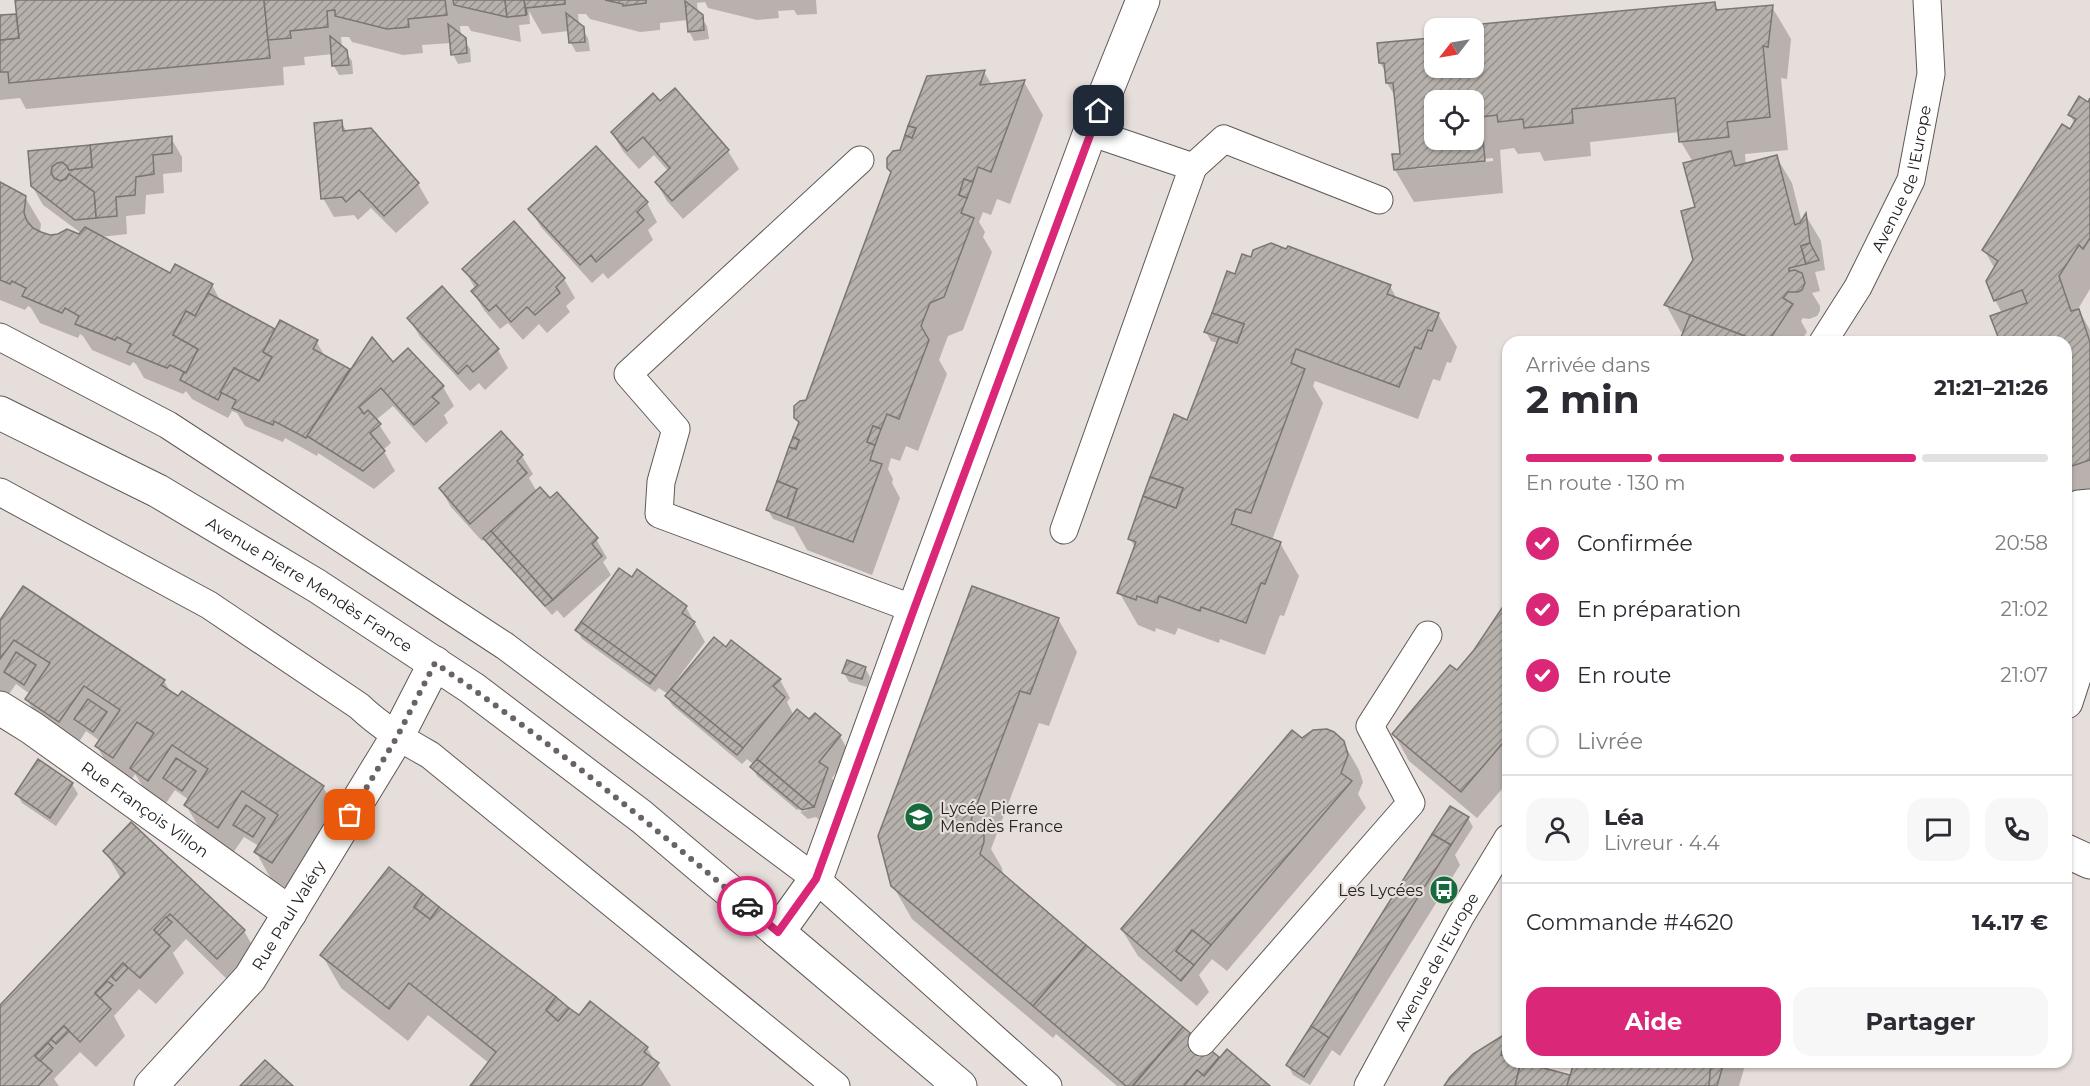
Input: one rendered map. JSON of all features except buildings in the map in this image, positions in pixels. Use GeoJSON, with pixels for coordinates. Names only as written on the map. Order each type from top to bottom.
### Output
{"type":"FeatureCollection","features":[{"type":"Feature","properties":{"kind":"street"},"geometry":{"type":"LineString","coordinates":[[778,932],[816,879],[1090,132],[1143,0]]}},
{"type":"Feature","properties":{"kind":"street","name":"Avenue Pierre Mendès France"},"geometry":{"type":"LineString","coordinates":[[0,413],[158,491],[317,586],[471,688],[642,817],[960,1086]]}},
{"type":"Feature","properties":{"kind":"street"},"geometry":{"type":"LineString","coordinates":[[2072,684],[2080,659],[2084,506]]}},
{"type":"Feature","properties":{"kind":"street","name":"Rue Paul Valéry"},"geometry":{"type":"LineString","coordinates":[[151,1086],[250,978],[397,737],[435,663]]}},
{"type":"Feature","properties":{"kind":"street","name":"Rue François Villon"},"geometry":{"type":"LineString","coordinates":[[0,708],[32,728],[290,913]]}},
{"type":"Feature","properties":{"kind":"street"},"geometry":{"type":"LineString","coordinates":[[2072,853],[2090,862]]}},
{"type":"Feature","properties":{"kind":"lane","name":"Avenue de l'Europe"},"geometry":{"type":"LineString","coordinates":[[1827,336],[1858,287],[1911,180],[1931,74],[1927,0]]}},
{"type":"Feature","properties":{"kind":"lane"},"geometry":{"type":"LineString","coordinates":[[1090,132],[1193,167]]}},
{"type":"Feature","properties":{"kind":"lane"},"geometry":{"type":"LineString","coordinates":[[1064,530],[1193,167],[1224,139],[1379,200]]}},
{"type":"Feature","properties":{"kind":"lane"},"geometry":{"type":"LineString","coordinates":[[860,160],[628,374],[676,429],[661,482],[659,514],[914,609]]}},
{"type":"Feature","properties":{"kind":"lane"},"geometry":{"type":"LineString","coordinates":[[0,337],[168,425],[505,645],[816,879],[1048,1086]]}},
{"type":"Feature","properties":{"kind":"lane"},"geometry":{"type":"LineString","coordinates":[[0,492],[209,605],[359,706],[397,737],[430,755],[836,1086]]}},
{"type":"Feature","properties":{"kind":"lane"},"geometry":{"type":"LineString","coordinates":[[1202,1042],[1411,803],[1370,726],[1428,634]]}},
{"type":"Feature","properties":{"kind":"lane","name":"Avenue de l'Europe"},"geometry":{"type":"LineString","coordinates":[[1368,1086],[1460,917],[1502,848]]}},
{"type":"Feature","properties":{"kind":"way so far"},"geometry":{"type":"LineString","coordinates":[[350,815],[397,737],[435,663],[642,817],[747,906]]}},
{"type":"Feature","properties":{"kind":"place","name":"Lycée Pierre Mendès France"},"geometry":{"type":"Point","coordinates":[919,817]}},
{"type":"Feature","properties":{"kind":"place","name":"Les Lycées"},"geometry":{"type":"Point","coordinates":[1444,890]}},
{"type":"Feature","properties":{"kind":"route"},"geometry":{"type":"LineString","coordinates":[[747,906],[778,932],[816,879],[1099,111]]}}]}
